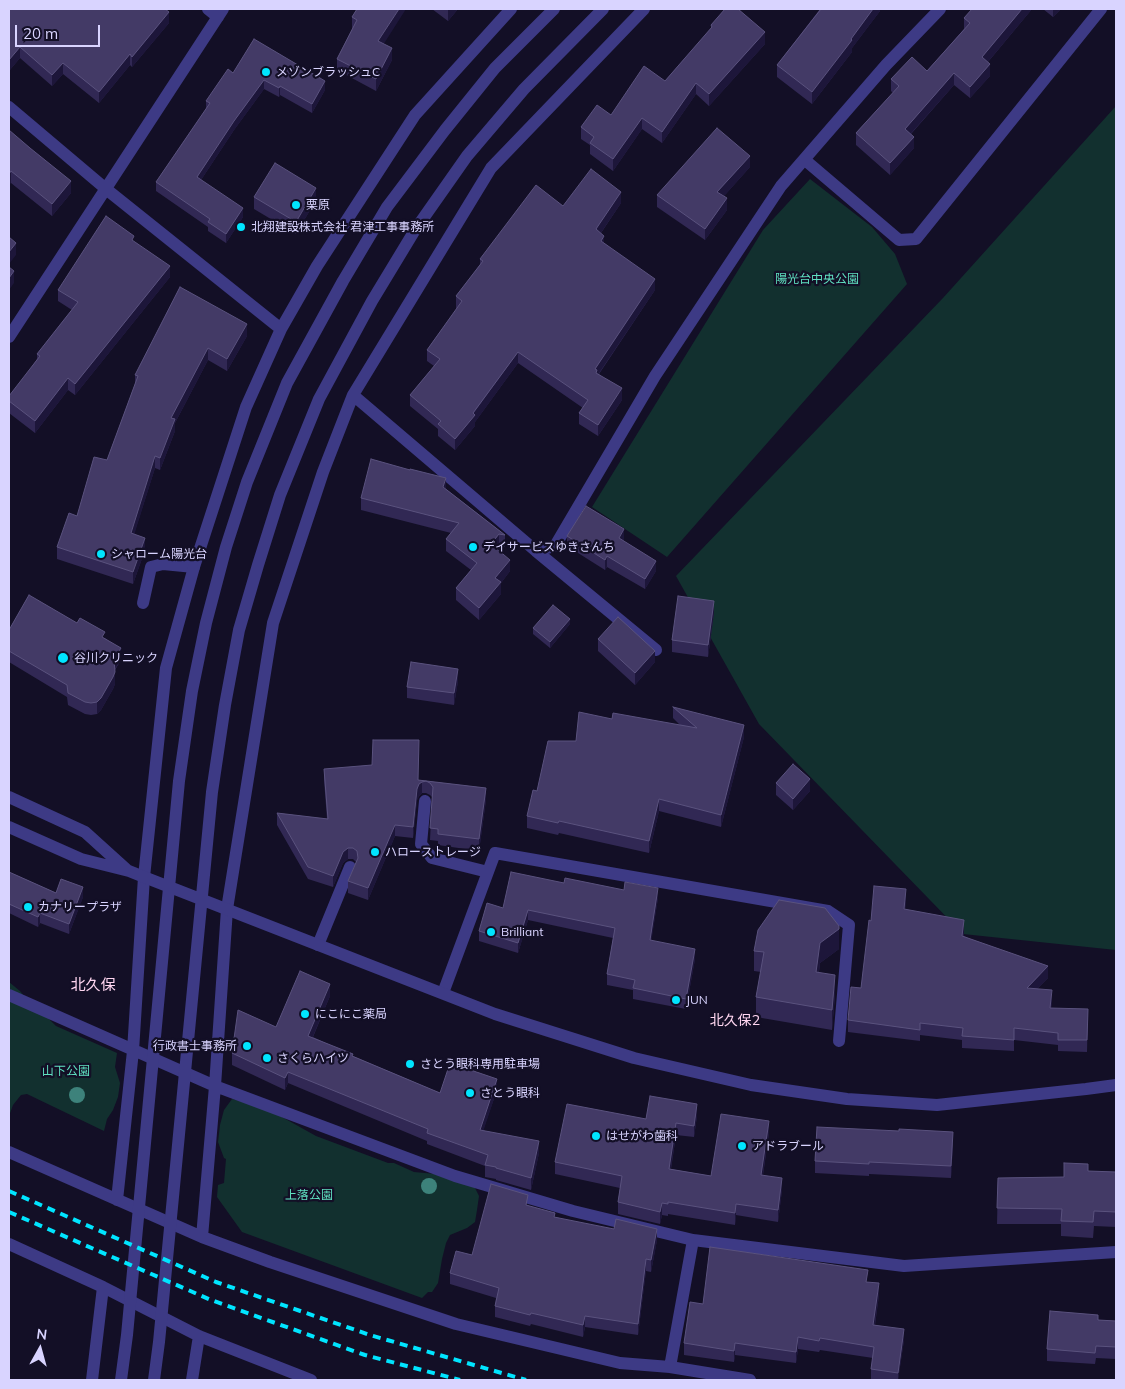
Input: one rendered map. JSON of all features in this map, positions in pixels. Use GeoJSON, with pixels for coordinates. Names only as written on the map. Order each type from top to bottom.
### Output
{"type":"FeatureCollection","features":[{"type":"Feature","properties":{"kind":"street"},"geometry":{"type":"LineString","coordinates":[[9,337],[221,13],[208,9]]}},
{"type":"Feature","properties":{"kind":"street"},"geometry":{"type":"LineString","coordinates":[[117,1200],[133,1051],[144,877],[166,668],[194,567],[246,407],[281,329],[317,266],[415,115],[511,9]]}},
{"type":"Feature","properties":{"kind":"street"},"geometry":{"type":"LineString","coordinates":[[121,1380],[127,1335],[179,781],[192,691],[206,623],[226,547],[246,482],[287,383],[343,281],[387,207],[495,68],[554,9]]}},
{"type":"Feature","properties":{"kind":"street"},"geometry":{"type":"LineString","coordinates":[[154,1380],[212,792],[239,630],[277,504],[319,400],[372,301],[415,230],[467,156],[524,89],[602,9]]}},
{"type":"Feature","properties":{"kind":"street"},"geometry":{"type":"LineString","coordinates":[[202,1237],[227,910],[274,623],[323,472],[353,395],[491,168],[644,9]]}},
{"type":"Feature","properties":{"kind":"street"},"geometry":{"type":"LineString","coordinates":[[536,551],[555,546],[655,376],[781,186],[886,66],[940,9]]}},
{"type":"Feature","properties":{"kind":"street"},"geometry":{"type":"LineString","coordinates":[[805,160],[899,240],[916,239],[1100,9]]}},
{"type":"Feature","properties":{"kind":"street"},"geometry":{"type":"LineString","coordinates":[[9,107],[106,189],[281,329]]}},
{"type":"Feature","properties":{"kind":"street"},"geometry":{"type":"LineString","coordinates":[[353,395],[536,551],[656,650]]}},
{"type":"Feature","properties":{"kind":"street"},"geometry":{"type":"LineString","coordinates":[[143,603],[150,567],[163,564],[194,567]]}},
{"type":"Feature","properties":{"kind":"street"},"geometry":{"type":"LineString","coordinates":[[9,797],[85,832],[129,871]]}},
{"type":"Feature","properties":{"kind":"street"},"geometry":{"type":"LineString","coordinates":[[425,800],[421,844],[432,858],[488,872]]}},
{"type":"Feature","properties":{"kind":"street"},"geometry":{"type":"LineString","coordinates":[[9,827],[81,859],[129,871],[495,1014],[634,1058],[751,1085],[847,1100],[937,1105],[1116,1085]]}},
{"type":"Feature","properties":{"kind":"street"},"geometry":{"type":"LineString","coordinates":[[443,993],[495,852],[828,911],[849,925],[839,1041]]}},
{"type":"Feature","properties":{"kind":"street"},"geometry":{"type":"LineString","coordinates":[[318,945],[350,867]]}},
{"type":"Feature","properties":{"kind":"street"},"geometry":{"type":"LineString","coordinates":[[9,994],[215,1086],[455,1176],[573,1211],[693,1240],[904,1266],[1116,1252]]}},
{"type":"Feature","properties":{"kind":"street"},"geometry":{"type":"LineString","coordinates":[[9,1152],[202,1237],[270,1262],[456,1324],[620,1363],[670,1367],[750,1380]]}},
{"type":"Feature","properties":{"kind":"street"},"geometry":{"type":"LineString","coordinates":[[670,1367],[693,1240]]}},
{"type":"Feature","properties":{"kind":"street"},"geometry":{"type":"LineString","coordinates":[[9,1244],[103,1287],[199,1336],[311,1380]]}},
{"type":"Feature","properties":{"kind":"street"},"geometry":{"type":"LineString","coordinates":[[92,1380],[103,1287]]}},
{"type":"Feature","properties":{"kind":"street"},"geometry":{"type":"LineString","coordinates":[[192,1380],[199,1336]]}},
{"type":"Feature","properties":{"kind":"green space"},"geometry":{"type":"Polygon","coordinates":[[[1116,106],[1116,950],[963,934],[759,724],[676,576],[943,298],[1116,106]]]}},
{"type":"Feature","properties":{"kind":"green space","name":"陽光台中央公園"},"geometry":{"type":"Polygon","coordinates":[[[810,179],[872,227],[895,254],[907,284],[667,557],[592,507],[763,230],[810,179]]]}},
{"type":"Feature","properties":{"kind":"green space","name":"山下公園"},"geometry":{"type":"Polygon","coordinates":[[[9,982],[56,1026],[117,1053],[115,1067],[120,1083],[118,1097],[107,1119],[104,1131],[27,1094],[21,1095],[13,1105],[9,1116],[9,982]]]}},
{"type":"Feature","properties":{"kind":"green space","name":"上落公園"},"geometry":{"type":"Polygon","coordinates":[[[232,1099],[264,1107],[316,1136],[388,1163],[394,1163],[414,1172],[457,1176],[475,1188],[479,1196],[475,1222],[467,1228],[450,1235],[442,1259],[438,1283],[432,1292],[428,1292],[422,1298],[242,1232],[217,1197],[218,1185],[224,1183],[226,1159],[218,1142],[220,1125],[224,1110],[232,1099]]]}},
{"type":"Feature","properties":{"kind":"building"},"geometry":{"type":"Polygon","coordinates":[[[9,9],[165,9],[169,12],[132,57],[130,54],[99,92],[63,63],[52,75],[20,47],[9,60],[9,9]]]}},
{"type":"Feature","properties":{"kind":"building"},"geometry":{"type":"Polygon","coordinates":[[[357,9],[399,9],[378,41],[392,48],[376,79],[337,59],[357,20],[352,17],[357,9]]]}},
{"type":"Feature","properties":{"kind":"building"},"geometry":{"type":"Polygon","coordinates":[[[725,9],[738,9],[765,32],[709,94],[696,83],[662,132],[642,118],[613,159],[590,143],[594,137],[581,127],[597,105],[611,115],[644,66],[665,81],[712,27],[711,25],[725,9]]]}},
{"type":"Feature","properties":{"kind":"building"},"geometry":{"type":"Polygon","coordinates":[[[821,9],[873,9],[812,92],[777,65],[821,9]]]}},
{"type":"Feature","properties":{"kind":"building"},"geometry":{"type":"Polygon","coordinates":[[[972,9],[1022,9],[982,57],[990,64],[970,87],[954,73],[905,129],[914,137],[890,163],[856,133],[899,86],[891,79],[912,57],[927,71],[970,23],[964,18],[972,9]]]}},
{"type":"Feature","properties":{"kind":"building"},"geometry":{"type":"Polygon","coordinates":[[[254,39],[325,81],[312,104],[280,86],[279,88],[264,80],[197,177],[243,208],[226,234],[208,222],[210,219],[156,182],[210,103],[206,101],[228,69],[233,73],[254,39]]]}},
{"type":"Feature","properties":{"kind":"building"},"geometry":{"type":"Polygon","coordinates":[[[717,128],[750,156],[717,192],[727,198],[705,229],[657,195],[717,128]]]}},
{"type":"Feature","properties":{"kind":"building"},"geometry":{"type":"Polygon","coordinates":[[[9,130],[71,181],[52,204],[11,171],[9,174],[9,130]]]}},
{"type":"Feature","properties":{"kind":"building"},"geometry":{"type":"Polygon","coordinates":[[[275,163],[316,188],[296,222],[254,197],[275,163]]]}},
{"type":"Feature","properties":{"kind":"building"},"geometry":{"type":"Polygon","coordinates":[[[591,169],[621,192],[596,229],[604,236],[601,241],[655,279],[595,369],[597,370],[596,373],[622,388],[598,425],[579,413],[588,400],[518,352],[473,413],[475,415],[455,439],[438,424],[441,421],[410,395],[440,359],[427,350],[462,301],[456,296],[483,261],[480,259],[536,185],[563,206],[591,169]]]}},
{"type":"Feature","properties":{"kind":"building"},"geometry":{"type":"Polygon","coordinates":[[[106,216],[134,236],[132,240],[170,266],[75,384],[68,378],[35,421],[9,401],[9,396],[40,356],[37,354],[78,302],[58,290],[106,216]]]}},
{"type":"Feature","properties":{"kind":"building"},"geometry":{"type":"Polygon","coordinates":[[[9,237],[16,243],[9,252],[9,237]]]}},
{"type":"Feature","properties":{"kind":"building"},"geometry":{"type":"Polygon","coordinates":[[[9,267],[14,271],[9,278],[9,267]]]}},
{"type":"Feature","properties":{"kind":"building"},"geometry":{"type":"Polygon","coordinates":[[[180,287],[247,324],[227,359],[208,348],[171,418],[175,419],[160,458],[155,456],[131,533],[145,538],[133,572],[57,547],[69,513],[77,516],[94,457],[107,460],[138,376],[135,375],[180,287]]]}},
{"type":"Feature","properties":{"kind":"building"},"geometry":{"type":"Polygon","coordinates":[[[371,459],[446,478],[443,487],[505,535],[499,534],[491,544],[510,560],[495,578],[501,582],[479,608],[456,588],[477,563],[446,539],[459,523],[361,498],[371,459]]]}},
{"type":"Feature","properties":{"kind":"building"},"geometry":{"type":"Polygon","coordinates":[[[586,506],[624,529],[619,538],[656,561],[645,579],[607,556],[605,560],[567,536],[586,506]]]}},
{"type":"Feature","properties":{"kind":"building"},"geometry":{"type":"Polygon","coordinates":[[[29,595],[77,623],[80,618],[105,632],[102,637],[121,648],[114,659],[115,672],[113,677],[97,702],[85,702],[68,693],[67,685],[9,651],[9,630],[29,595]]]}},
{"type":"Feature","properties":{"kind":"building"},"geometry":{"type":"Polygon","coordinates":[[[678,596],[714,601],[708,645],[672,640],[678,596]]]}},
{"type":"Feature","properties":{"kind":"building"},"geometry":{"type":"Polygon","coordinates":[[[553,605],[570,619],[550,642],[533,628],[553,605]]]}},
{"type":"Feature","properties":{"kind":"building"},"geometry":{"type":"Polygon","coordinates":[[[618,617],[655,651],[635,673],[598,639],[618,617]]]}},
{"type":"Feature","properties":{"kind":"building"},"geometry":{"type":"Polygon","coordinates":[[[411,662],[458,669],[454,693],[407,687],[411,662]]]}},
{"type":"Feature","properties":{"kind":"building"},"geometry":{"type":"Polygon","coordinates":[[[673,707],[744,725],[721,815],[659,799],[649,841],[559,821],[558,823],[527,816],[533,790],[537,791],[548,741],[576,741],[579,712],[612,719],[613,713],[697,728],[673,707]]]}},
{"type":"Feature","properties":{"kind":"building"},"geometry":{"type":"Polygon","coordinates":[[[373,740],[419,740],[418,780],[486,788],[479,839],[438,834],[438,829],[430,828],[433,787],[426,781],[419,784],[413,827],[395,825],[368,888],[348,881],[358,858],[357,851],[353,848],[348,848],[343,852],[333,876],[308,867],[277,813],[328,819],[324,769],[372,765],[373,740]]]}},
{"type":"Feature","properties":{"kind":"building"},"geometry":{"type":"Polygon","coordinates":[[[793,764],[810,779],[793,799],[776,783],[793,764]]]}},
{"type":"Feature","properties":{"kind":"building"},"geometry":{"type":"Polygon","coordinates":[[[9,872],[56,893],[61,879],[83,887],[69,924],[40,913],[38,917],[9,904],[9,872]]]}},
{"type":"Feature","properties":{"kind":"building"},"geometry":{"type":"Polygon","coordinates":[[[511,872],[564,883],[565,878],[624,890],[625,882],[658,888],[650,940],[695,949],[686,999],[633,988],[635,980],[607,974],[615,928],[528,910],[518,943],[479,931],[487,903],[503,908],[511,872]]]}},
{"type":"Feature","properties":{"kind":"building"},"geometry":{"type":"Polygon","coordinates":[[[874,886],[906,889],[904,909],[964,920],[962,936],[1048,966],[1027,988],[1052,990],[1050,1008],[1088,1009],[1087,1040],[1058,1040],[1058,1033],[1014,1028],[1014,1040],[962,1036],[963,1028],[920,1023],[920,1030],[848,1020],[851,987],[861,988],[874,886]]]}},
{"type":"Feature","properties":{"kind":"building"},"geometry":{"type":"Polygon","coordinates":[[[779,900],[825,908],[839,926],[839,929],[820,943],[816,972],[835,975],[832,1010],[756,997],[764,952],[754,951],[758,930],[779,900]]]}},
{"type":"Feature","properties":{"kind":"building"},"geometry":{"type":"Polygon","coordinates":[[[300,971],[330,984],[308,1036],[440,1093],[450,1063],[497,1079],[480,1130],[539,1141],[531,1178],[485,1165],[488,1155],[427,1133],[428,1129],[288,1072],[285,1078],[232,1053],[238,1010],[276,1027],[300,971]]]}},
{"type":"Feature","properties":{"kind":"building"},"geometry":{"type":"Polygon","coordinates":[[[650,1096],[697,1104],[694,1126],[676,1123],[669,1169],[711,1176],[721,1114],[769,1121],[761,1175],[782,1178],[778,1210],[736,1204],[735,1213],[668,1202],[668,1204],[662,1203],[660,1212],[618,1202],[622,1176],[555,1162],[567,1104],[646,1119],[650,1096]]]}},
{"type":"Feature","properties":{"kind":"building"},"geometry":{"type":"Polygon","coordinates":[[[817,1127],[953,1132],[951,1166],[815,1161],[817,1127]]]}},
{"type":"Feature","properties":{"kind":"building"},"geometry":{"type":"Polygon","coordinates":[[[1064,1163],[1088,1164],[1088,1171],[1116,1172],[1116,1212],[1094,1211],[1093,1222],[1061,1221],[1062,1209],[997,1208],[998,1178],[1064,1177],[1064,1163]]]}},
{"type":"Feature","properties":{"kind":"building"},"geometry":{"type":"Polygon","coordinates":[[[491,1184],[528,1195],[526,1205],[555,1213],[554,1217],[614,1229],[616,1219],[657,1229],[651,1260],[646,1259],[638,1324],[585,1316],[583,1325],[495,1306],[499,1288],[450,1273],[456,1251],[472,1255],[491,1184]]]}},
{"type":"Feature","properties":{"kind":"building"},"geometry":{"type":"Polygon","coordinates":[[[710,1247],[868,1270],[866,1282],[879,1283],[873,1325],[904,1329],[898,1373],[871,1369],[874,1347],[820,1338],[819,1341],[798,1337],[796,1352],[735,1343],[734,1351],[684,1343],[690,1302],[703,1304],[710,1247]]]}},
{"type":"Feature","properties":{"kind":"building"},"geometry":{"type":"Polygon","coordinates":[[[1050,1311],[1098,1315],[1098,1320],[1116,1321],[1116,1347],[1096,1346],[1095,1353],[1047,1349],[1050,1311]]]}},
{"type":"Feature","properties":{"kind":"railway"},"geometry":{"type":"LineString","coordinates":[[9,1191],[216,1282],[370,1335],[526,1380]]}},
{"type":"Feature","properties":{"kind":"railway"},"geometry":{"type":"LineString","coordinates":[[9,1212],[211,1300],[365,1355],[460,1380]]}},
{"type":"Feature","properties":{"kind":"place","name":"メゾンブラッシュC"},"geometry":{"type":"Point","coordinates":[266,72]}},
{"type":"Feature","properties":{"kind":"place","name":"栗原"},"geometry":{"type":"Point","coordinates":[296,205]}},
{"type":"Feature","properties":{"kind":"place","name":"北翔建設株式会社 君津工事事務所"},"geometry":{"type":"Point","coordinates":[241,227]}},
{"type":"Feature","properties":{"kind":"place","name":"デイサービスゆきさんち"},"geometry":{"type":"Point","coordinates":[473,547]}},
{"type":"Feature","properties":{"kind":"place","name":"シャローム陽光台"},"geometry":{"type":"Point","coordinates":[101,554]}},
{"type":"Feature","properties":{"kind":"place","name":"谷川クリニック"},"geometry":{"type":"Point","coordinates":[63,658]}},
{"type":"Feature","properties":{"kind":"place","name":"ハローストレージ"},"geometry":{"type":"Point","coordinates":[375,852]}},
{"type":"Feature","properties":{"kind":"place","name":"カナリープラザ"},"geometry":{"type":"Point","coordinates":[28,907]}},
{"type":"Feature","properties":{"kind":"place","name":"Brilliant"},"geometry":{"type":"Point","coordinates":[491,932]}},
{"type":"Feature","properties":{"kind":"place","name":"JUN"},"geometry":{"type":"Point","coordinates":[676,1000]}},
{"type":"Feature","properties":{"kind":"place","name":"にこにこ薬局"},"geometry":{"type":"Point","coordinates":[305,1014]}},
{"type":"Feature","properties":{"kind":"place","name":"行政書士事務所"},"geometry":{"type":"Point","coordinates":[247,1046]}},
{"type":"Feature","properties":{"kind":"place","name":"さくらハイツ"},"geometry":{"type":"Point","coordinates":[267,1058]}},
{"type":"Feature","properties":{"kind":"place","name":"さとう眼科専用駐車場"},"geometry":{"type":"Point","coordinates":[410,1064]}},
{"type":"Feature","properties":{"kind":"place","name":"さとう眼科"},"geometry":{"type":"Point","coordinates":[470,1093]}},
{"type":"Feature","properties":{"kind":"place","name":"はせがわ歯科"},"geometry":{"type":"Point","coordinates":[596,1136]}},
{"type":"Feature","properties":{"kind":"place","name":"アドラブール"},"geometry":{"type":"Point","coordinates":[742,1146]}},
{"type":"Feature","properties":{"kind":"district","name":"北久保"},"geometry":{"type":"Point","coordinates":[93,985]}},
{"type":"Feature","properties":{"kind":"district","name":"北久保2"},"geometry":{"type":"Point","coordinates":[735,1021]}}]}
